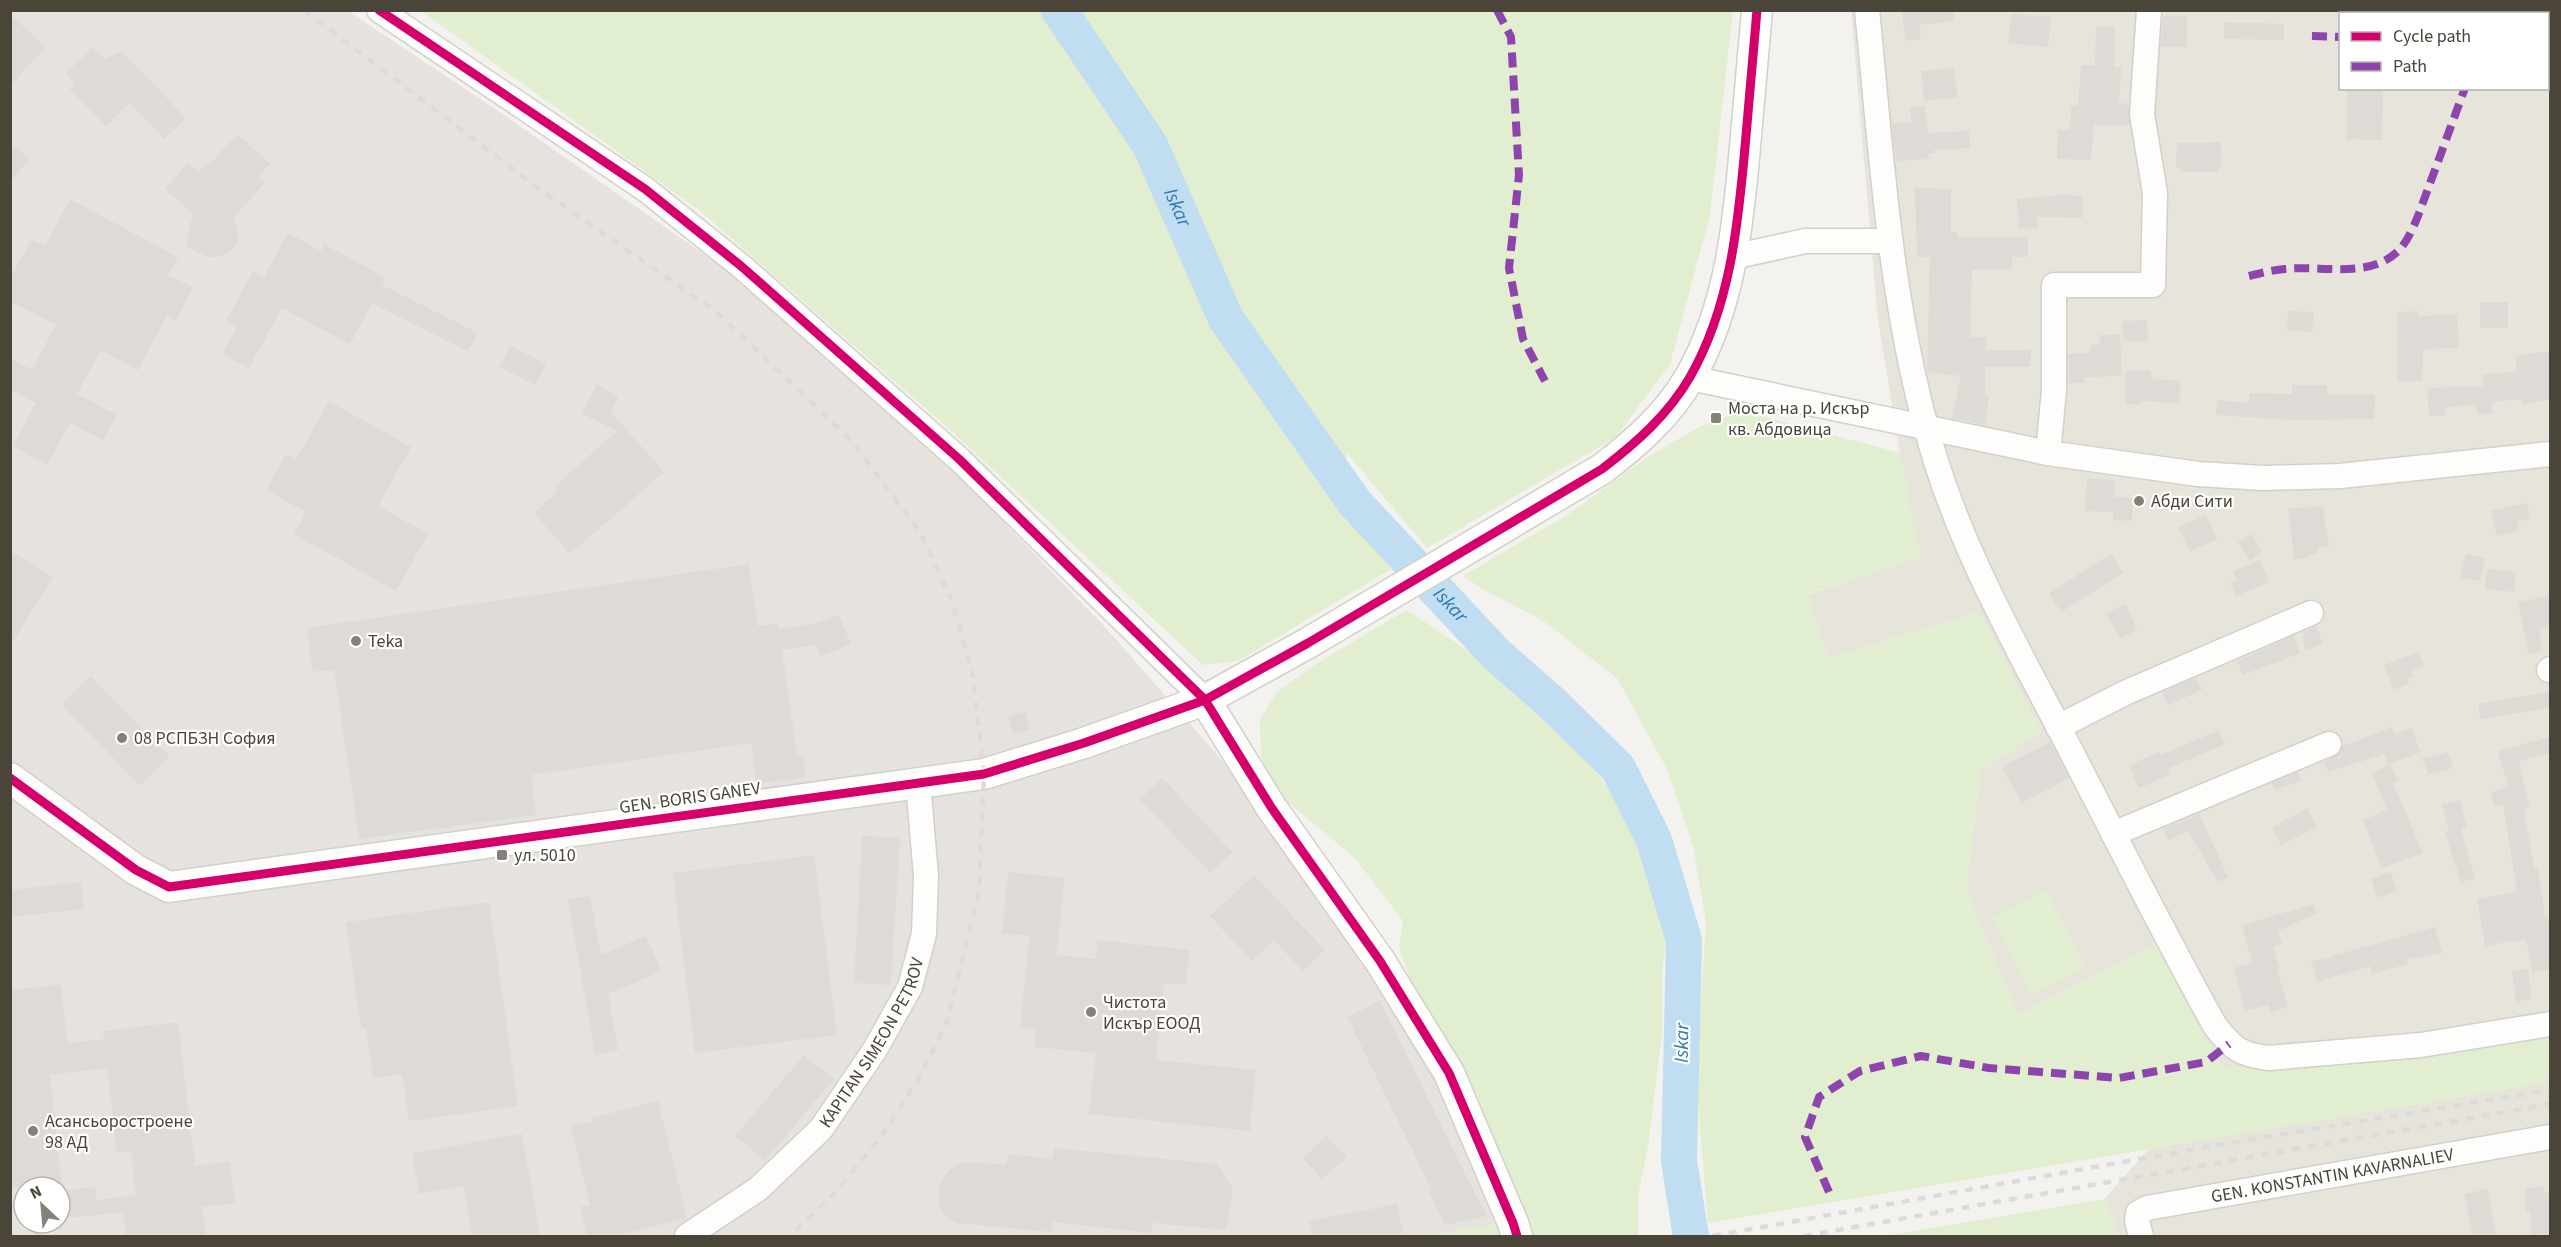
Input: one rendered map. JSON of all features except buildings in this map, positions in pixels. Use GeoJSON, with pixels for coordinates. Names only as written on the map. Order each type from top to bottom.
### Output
{"type":"FeatureCollection","features":[{"type":"Feature","properties":{"kind":"street"},"geometry":{"type":"LineString","coordinates":[[380,10],[645,189],[741,266],[959,459],[1205,700],[1271,807],[1380,961],[1449,1073],[1517,1236]]}},
{"type":"Feature","properties":{"kind":"street","name":"GEN. BORIS GANEV"},"geometry":{"type":"LineString","coordinates":[[10,778],[136,870],[169,887],[984,774],[1020,764],[1205,700],[1308,644],[1602,469],[1639,441],[1666,410],[1690,378],[1707,342],[1720,308],[1732,256],[1739,211],[1757,10]]}},
{"type":"Feature","properties":{"kind":"street"},"geometry":{"type":"LineString","coordinates":[[1867,10],[1890,241],[1911,365],[1926,429],[1962,536],[1993,603],[2215,1026],[2229,1044],[2247,1055],[2269,1058],[2421,1045],[2550,1024]]}},
{"type":"Feature","properties":{"kind":"street"},"geometry":{"type":"LineString","coordinates":[[2048,453],[2054,390],[2054,285],[2153,285],[2155,193],[2142,114],[2149,10]]}},
{"type":"Feature","properties":{"kind":"street"},"geometry":{"type":"LineString","coordinates":[[1732,256],[1805,241],[1890,241]]}},
{"type":"Feature","properties":{"kind":"street"},"geometry":{"type":"LineString","coordinates":[[1690,378],[2048,453],[2198,474],[2263,478],[2340,476],[2415,470],[2550,454]]}},
{"type":"Feature","properties":{"kind":"street"},"geometry":{"type":"LineString","coordinates":[[2058,727],[2127,692],[2311,613]]}},
{"type":"Feature","properties":{"kind":"street"},"geometry":{"type":"LineString","coordinates":[[2114,834],[2329,744]]}},
{"type":"Feature","properties":{"kind":"street","name":"KAPITAN SIMEON PETROV"},"geometry":{"type":"LineString","coordinates":[[687,1236],[758,1188],[821,1129],[874,1051],[910,987],[924,934],[926,876],[918,783]]}},
{"type":"Feature","properties":{"kind":"street","name":"GEN. KONSTANTIN KAVARNALIEV"},"geometry":{"type":"LineString","coordinates":[[2141,1236],[2137,1221],[2138,1213],[2147,1208],[2550,1137]]}},
{"type":"Feature","properties":{"kind":"shaded area"},"geometry":{"type":"Polygon","coordinates":[[[10,11],[348,11],[501,113],[734,275],[952,469],[1103,625],[1215,752],[1378,973],[1437,1080],[1499,1224],[1424,1236],[11,1236],[10,11]]]}},
{"type":"Feature","properties":{"kind":"shaded area"},"geometry":{"type":"Polygon","coordinates":[[[1851,11],[2550,11],[2550,1236],[2120,1236],[2104,1199],[2222,1068],[2156,944],[2018,1016],[1966,890],[1980,771],[2041,731],[1979,612],[1827,659],[1808,594],[1920,557],[1910,514],[1878,321],[1851,11]]]}},
{"type":"Feature","properties":{"kind":"shaded area"},"geometry":{"type":"Polygon","coordinates":[[[260,1044],[334,1134],[281,1177],[207,1088],[260,1044]]]}},
{"type":"Feature","properties":{"kind":"green space"},"geometry":{"type":"Polygon","coordinates":[[[421,11],[1733,11],[1710,215],[1670,364],[1616,437],[1427,548],[1347,453],[1341,510],[1391,569],[1238,661],[1203,665],[948,428],[699,210],[421,11]]]}},
{"type":"Feature","properties":{"kind":"green space"},"geometry":{"type":"Polygon","coordinates":[[[1742,411],[1900,453],[1920,558],[1808,593],[1827,659],[1979,612],[2041,731],[1980,771],[1966,890],[2018,1016],[2156,944],[2222,1068],[2375,1061],[2550,1034],[2550,1082],[1708,1223],[1696,1081],[1706,922],[1693,846],[1667,769],[1617,678],[1542,620],[1486,591],[1463,576],[1567,515],[1654,453],[1699,427],[1742,411]]]}},
{"type":"Feature","properties":{"kind":"green space"},"geometry":{"type":"Polygon","coordinates":[[[1406,610],[1466,649],[1576,746],[1635,824],[1667,938],[1662,972],[1662,1034],[1648,1146],[1638,1196],[1638,1235],[1528,1236],[1467,1074],[1411,982],[1399,946],[1403,921],[1355,858],[1278,794],[1261,758],[1260,719],[1277,692],[1319,662],[1406,610]]]}},
{"type":"Feature","properties":{"kind":"green space"},"geometry":{"type":"Polygon","coordinates":[[[2045,890],[2085,968],[2031,995],[1992,917],[2045,890]]]}},
{"type":"Feature","properties":{"kind":"green space"},"geometry":{"type":"Polygon","coordinates":[[[2104,1199],[2120,1236],[1885,1236],[2104,1199]]]}},
{"type":"Feature","properties":{"kind":"green space"},"geometry":{"type":"Polygon","coordinates":[[[1499,1224],[1502,1236],[1424,1236],[1499,1224]]]}},
{"type":"Feature","properties":{"kind":"waterway","name":"Iskar"},"geometry":{"type":"LineString","coordinates":[[1059,10],[1150,145],[1226,319],[1355,503],[1496,654],[1554,705],[1618,768],[1654,840],[1684,940],[1679,1161],[1691,1236]]}},
{"type":"Feature","properties":{"kind":"railway"},"geometry":{"type":"LineString","coordinates":[[304,10],[538,188],[715,311],[849,438],[920,532],[951,599],[972,670],[984,774],[979,893],[946,1024],[917,1081],[880,1138],[835,1193],[790,1236]]}},
{"type":"Feature","properties":{"kind":"railway"},"geometry":{"type":"LineString","coordinates":[[1713,1236],[2211,1146],[2550,1090]]}},
{"type":"Feature","properties":{"kind":"railway"},"geometry":{"type":"LineString","coordinates":[[1804,1236],[2550,1104]]}},
{"type":"Feature","properties":{"kind":"marked path"},"geometry":{"type":"LineString","coordinates":[[1497,10],[1511,37],[1519,175],[1509,268],[1523,339],[1545,381]]}},
{"type":"Feature","properties":{"kind":"marked path"},"geometry":{"type":"LineString","coordinates":[[2312,36],[2339,37]]}},
{"type":"Feature","properties":{"kind":"marked path"},"geometry":{"type":"LineString","coordinates":[[2249,276],[2285,269],[2358,268],[2385,260],[2397,252],[2407,240],[2418,216],[2464,90]]}},
{"type":"Feature","properties":{"kind":"marked path"},"geometry":{"type":"LineString","coordinates":[[1829,1192],[1805,1137],[1819,1097],[1860,1071],[1921,1056],[1989,1068],[2119,1078],[2206,1062],[2229,1044]]}},
{"type":"Feature","properties":{"kind":"cycle path"},"geometry":{"type":"LineString","coordinates":[[379,10],[645,189],[741,266],[959,459],[1205,700],[1271,807],[1380,961],[1449,1073],[1517,1236]]}},
{"type":"Feature","properties":{"kind":"cycle path"},"geometry":{"type":"LineString","coordinates":[[10,778],[136,870],[169,887],[984,774],[1084,743],[1205,700],[1308,643],[1602,469],[1639,438],[1672,404],[1704,350],[1730,265],[1742,177],[1757,10]]}},
{"type":"Feature","properties":{"kind":"place","name":"Моста на р. Искър кв. Абдовица"},"geometry":{"type":"Point","coordinates":[1716,418]}},
{"type":"Feature","properties":{"kind":"place","name":"Абди Сити"},"geometry":{"type":"Point","coordinates":[2139,501]}},
{"type":"Feature","properties":{"kind":"place","name":"Teka"},"geometry":{"type":"Point","coordinates":[356,641]}},
{"type":"Feature","properties":{"kind":"place","name":"08 РСПБЗН София"},"geometry":{"type":"Point","coordinates":[122,738]}},
{"type":"Feature","properties":{"kind":"place","name":"ул. 5010"},"geometry":{"type":"Point","coordinates":[502,855]}},
{"type":"Feature","properties":{"kind":"place","name":"Чистота Искър ЕООД"},"geometry":{"type":"Point","coordinates":[1091,1012]}},
{"type":"Feature","properties":{"kind":"place","name":"Асансьоростроене 98 АД"},"geometry":{"type":"Point","coordinates":[33,1131]}}]}
